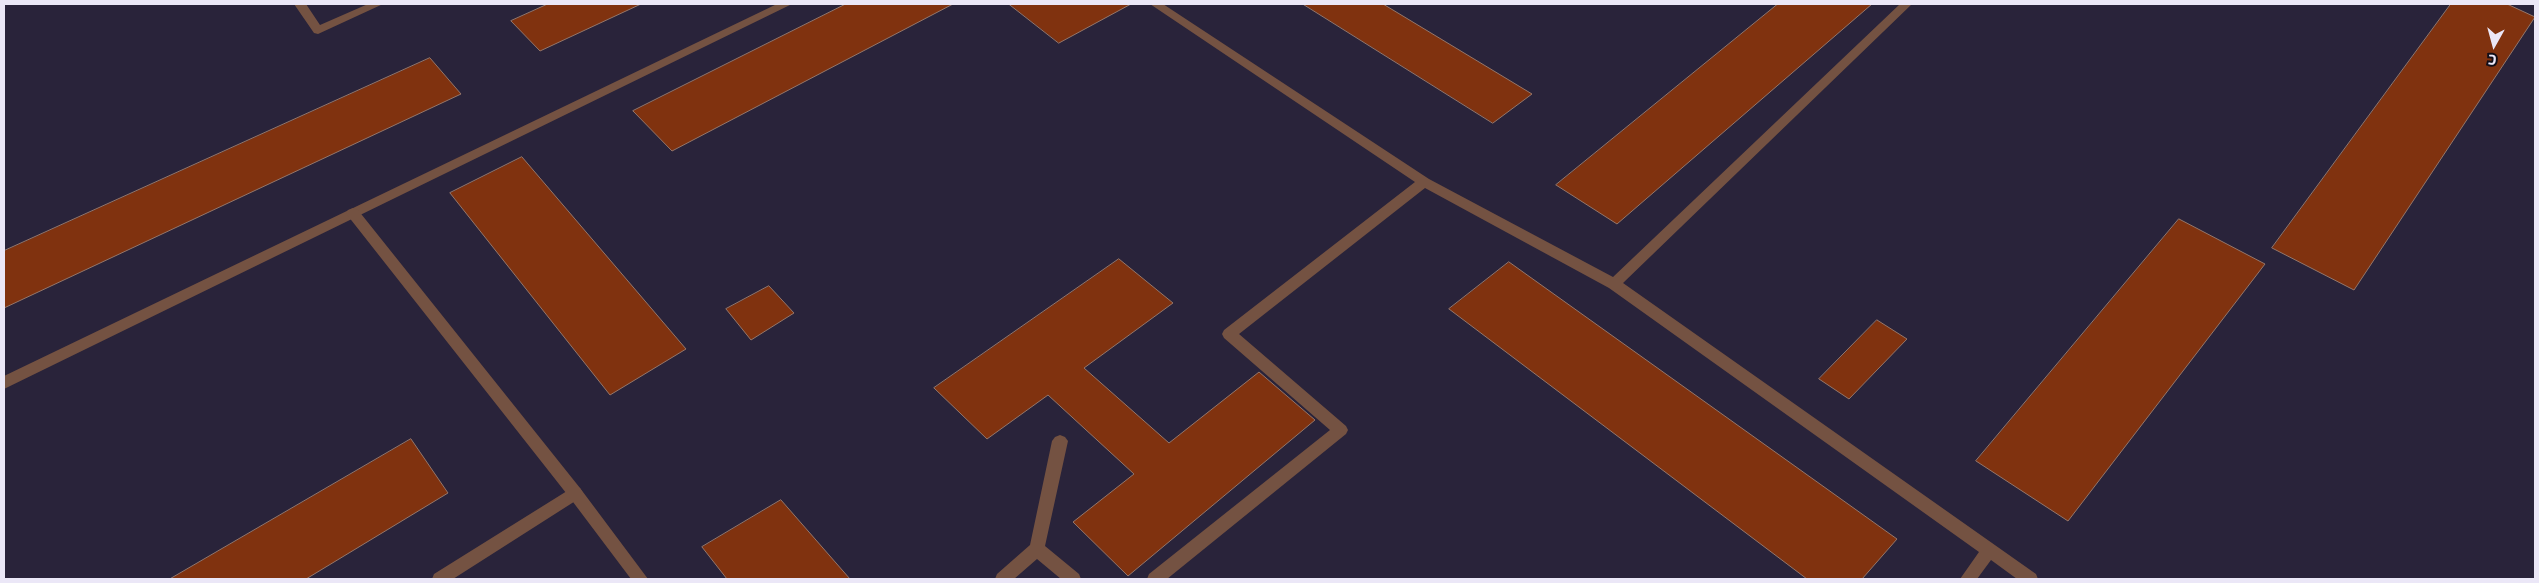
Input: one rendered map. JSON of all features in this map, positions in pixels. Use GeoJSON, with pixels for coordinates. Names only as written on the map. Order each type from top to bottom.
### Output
{"type":"FeatureCollection","features":[{"type":"Feature","properties":{"kind":"street"},"geometry":{"type":"LineString","coordinates":[[300,4],[318,30],[377,4]]}},
{"type":"Feature","properties":{"kind":"street"},"geometry":{"type":"LineString","coordinates":[[4,383],[786,4]]}},
{"type":"Feature","properties":{"kind":"street"},"geometry":{"type":"LineString","coordinates":[[1156,4],[1424,182],[1614,284],[1988,552],[2030,579]]}},
{"type":"Feature","properties":{"kind":"street"},"geometry":{"type":"LineString","coordinates":[[1614,284],[1906,4]]}},
{"type":"Feature","properties":{"kind":"street"},"geometry":{"type":"LineString","coordinates":[[1155,579],[1341,430],[1229,334],[1424,182]]}},
{"type":"Feature","properties":{"kind":"street"},"geometry":{"type":"LineString","coordinates":[[353,213],[575,493],[640,579]]}},
{"type":"Feature","properties":{"kind":"street"},"geometry":{"type":"LineString","coordinates":[[1003,579],[1037,549],[1060,441]]}},
{"type":"Feature","properties":{"kind":"street"},"geometry":{"type":"LineString","coordinates":[[440,579],[575,493]]}},
{"type":"Feature","properties":{"kind":"street"},"geometry":{"type":"LineString","coordinates":[[1037,549],[1073,579]]}},
{"type":"Feature","properties":{"kind":"street"},"geometry":{"type":"LineString","coordinates":[[1968,579],[1988,552]]}},
{"type":"Feature","properties":{"kind":"building"},"geometry":{"type":"Polygon","coordinates":[[[548,4],[641,4],[540,51],[511,21],[548,4]]]}},
{"type":"Feature","properties":{"kind":"building"},"geometry":{"type":"Polygon","coordinates":[[[846,4],[953,4],[672,151],[633,111],[846,4]]]}},
{"type":"Feature","properties":{"kind":"building"},"geometry":{"type":"Polygon","coordinates":[[[1009,4],[1131,4],[1059,43],[1009,4]]]}},
{"type":"Feature","properties":{"kind":"building"},"geometry":{"type":"Polygon","coordinates":[[[1303,4],[1383,4],[1532,94],[1493,123],[1303,4]]]}},
{"type":"Feature","properties":{"kind":"building"},"geometry":{"type":"Polygon","coordinates":[[[1778,4],[1872,4],[1617,224],[1556,185],[1778,4]]]}},
{"type":"Feature","properties":{"kind":"building"},"geometry":{"type":"Polygon","coordinates":[[[2451,4],[2507,4],[2535,17],[2354,290],[2272,248],[2451,4]]]}},
{"type":"Feature","properties":{"kind":"building"},"geometry":{"type":"Polygon","coordinates":[[[430,58],[461,94],[4,308],[4,251],[430,58]]]}},
{"type":"Feature","properties":{"kind":"building"},"geometry":{"type":"Polygon","coordinates":[[[522,157],[686,349],[610,395],[450,193],[522,157]]]}},
{"type":"Feature","properties":{"kind":"building"},"geometry":{"type":"Polygon","coordinates":[[[2179,219],[2265,264],[2068,521],[1976,461],[2179,219]]]}},
{"type":"Feature","properties":{"kind":"building"},"geometry":{"type":"Polygon","coordinates":[[[1119,259],[1173,303],[1084,368],[1169,443],[1259,372],[1315,420],[1128,576],[1073,522],[1134,474],[1048,395],[987,439],[934,388],[1119,259]]]}},
{"type":"Feature","properties":{"kind":"building"},"geometry":{"type":"Polygon","coordinates":[[[1509,262],[1897,539],[1862,579],[1807,579],[1449,309],[1509,262]]]}},
{"type":"Feature","properties":{"kind":"building"},"geometry":{"type":"Polygon","coordinates":[[[769,286],[794,313],[751,340],[726,309],[769,286]]]}},
{"type":"Feature","properties":{"kind":"building"},"geometry":{"type":"Polygon","coordinates":[[[1877,320],[1907,339],[1849,399],[1819,379],[1877,320]]]}},
{"type":"Feature","properties":{"kind":"building"},"geometry":{"type":"Polygon","coordinates":[[[411,439],[448,493],[306,579],[170,579],[411,439]]]}},
{"type":"Feature","properties":{"kind":"building"},"geometry":{"type":"Polygon","coordinates":[[[781,500],[850,579],[727,579],[702,547],[781,500]]]}}]}
